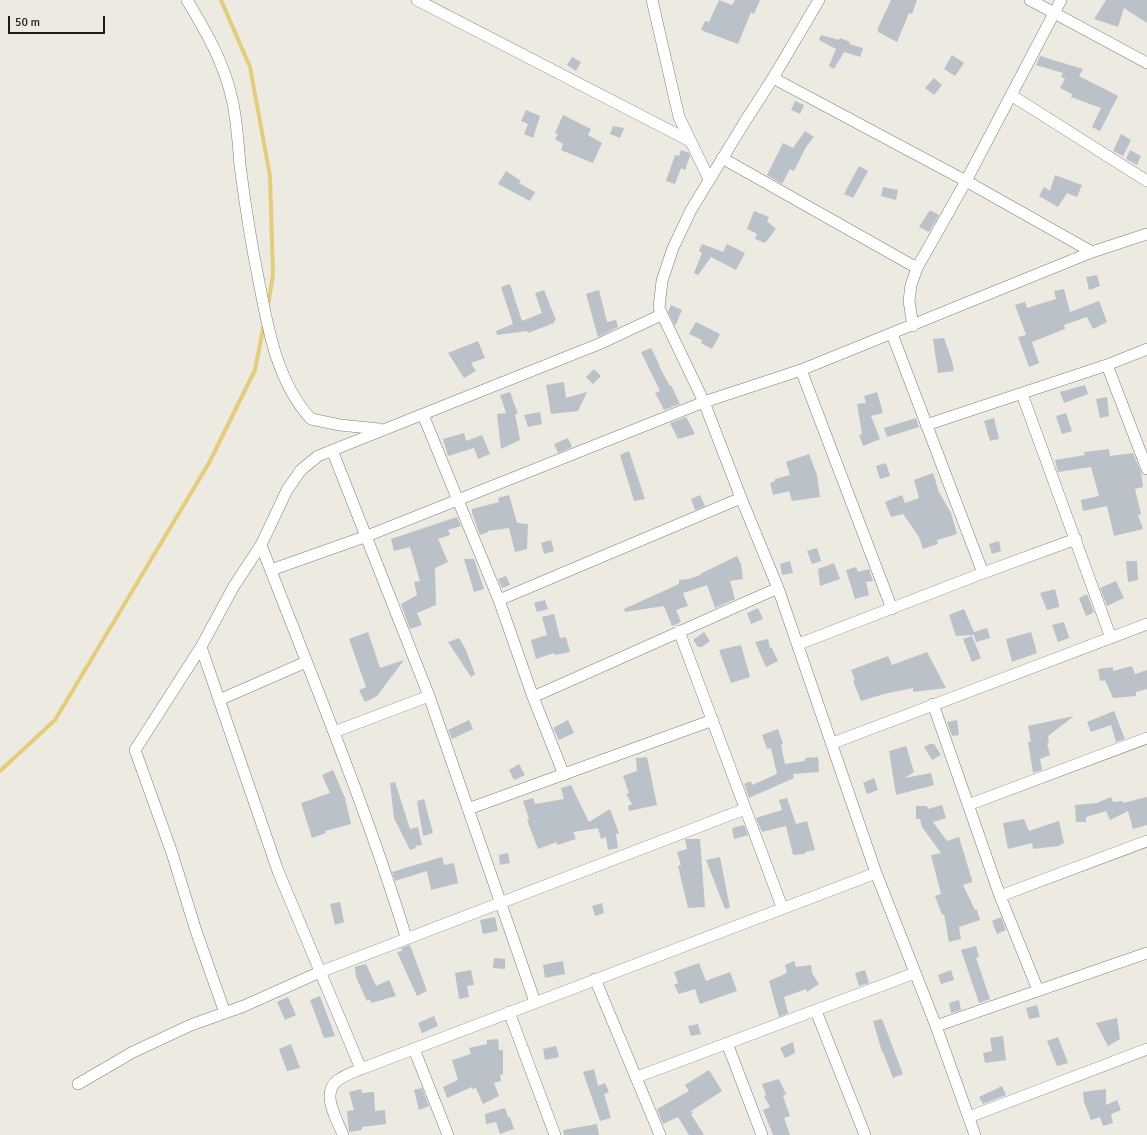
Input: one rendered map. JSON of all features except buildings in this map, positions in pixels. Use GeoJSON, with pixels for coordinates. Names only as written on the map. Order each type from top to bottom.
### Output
{"type":"FeatureCollection","features":[{"type":"Feature","properties":{"kind":"street"},"geometry":{"type":"LineString","coordinates":[[187,0],[214,46],[226,74],[233,101],[245,209],[267,325],[278,364],[293,393],[311,419],[340,425],[382,429]]}},
{"type":"Feature","properties":{"kind":"street"},"geometry":{"type":"LineString","coordinates":[[418,0],[690,141]]}},
{"type":"Feature","properties":{"kind":"street"},"geometry":{"type":"LineString","coordinates":[[652,0],[672,93],[679,117],[709,179]]}},
{"type":"Feature","properties":{"kind":"street"},"geometry":{"type":"LineString","coordinates":[[1030,0],[1147,63]]}},
{"type":"Feature","properties":{"kind":"street"},"geometry":{"type":"LineString","coordinates":[[913,326],[910,301],[911,284],[917,268],[966,181],[1061,0]]}},
{"type":"Feature","properties":{"kind":"street"},"geometry":{"type":"LineString","coordinates":[[816,1],[773,78],[691,210],[673,248],[659,300],[661,315],[704,402],[778,588],[799,644],[876,873],[936,1026],[975,1135]]}},
{"type":"Feature","properties":{"kind":"street"},"geometry":{"type":"LineString","coordinates":[[773,78],[966,181],[1092,252]]}},
{"type":"Feature","properties":{"kind":"street"},"geometry":{"type":"LineString","coordinates":[[1011,95],[1147,181]]}},
{"type":"Feature","properties":{"kind":"street"},"geometry":{"type":"LineString","coordinates":[[722,158],[917,268]]}},
{"type":"Feature","properties":{"kind":"street"},"geometry":{"type":"LineString","coordinates":[[271,570],[367,536],[704,402],[801,370],[913,326],[1092,252],[1147,234]]}},
{"type":"Feature","properties":{"kind":"street"},"geometry":{"type":"LineString","coordinates":[[225,1013],[172,853],[135,750],[201,647],[234,586],[261,545],[287,490],[301,470],[318,456],[382,429],[423,415],[599,344],[661,315]]}},
{"type":"Feature","properties":{"kind":"street"},"geometry":{"type":"LineString","coordinates":[[892,334],[983,572]]}},
{"type":"Feature","properties":{"kind":"street"},"geometry":{"type":"LineString","coordinates":[[926,425],[1107,365],[1147,349]]}},
{"type":"Feature","properties":{"kind":"street"},"geometry":{"type":"LineString","coordinates":[[1107,365],[1147,469]]}},
{"type":"Feature","properties":{"kind":"street"},"geometry":{"type":"LineString","coordinates":[[801,370],[892,609]]}},
{"type":"Feature","properties":{"kind":"street"},"geometry":{"type":"LineString","coordinates":[[1022,394],[1076,539],[1110,638]]}},
{"type":"Feature","properties":{"kind":"street"},"geometry":{"type":"LineString","coordinates":[[423,415],[499,600],[533,697],[564,775]]}},
{"type":"Feature","properties":{"kind":"street"},"geometry":{"type":"LineString","coordinates":[[332,450],[429,696],[535,1002]]}},
{"type":"Feature","properties":{"kind":"street"},"geometry":{"type":"LineString","coordinates":[[499,600],[741,498]]}},
{"type":"Feature","properties":{"kind":"street"},"geometry":{"type":"LineString","coordinates":[[799,644],[892,609],[983,572],[1076,539]]}},
{"type":"Feature","properties":{"kind":"street"},"geometry":{"type":"LineString","coordinates":[[261,545],[353,778],[406,938]]}},
{"type":"Feature","properties":{"kind":"street"},"geometry":{"type":"LineString","coordinates":[[533,697],[778,588]]}},
{"type":"Feature","properties":{"kind":"street"},"geometry":{"type":"LineString","coordinates":[[833,743],[1147,624]]}},
{"type":"Feature","properties":{"kind":"street"},"geometry":{"type":"LineString","coordinates":[[679,631],[782,907]]}},
{"type":"Feature","properties":{"kind":"street"},"geometry":{"type":"LineString","coordinates":[[201,647],[278,871],[361,1069]]}},
{"type":"Feature","properties":{"kind":"street"},"geometry":{"type":"LineString","coordinates":[[218,700],[306,662]]}},
{"type":"Feature","properties":{"kind":"street"},"geometry":{"type":"LineString","coordinates":[[334,732],[429,696]]}},
{"type":"Feature","properties":{"kind":"street"},"geometry":{"type":"LineString","coordinates":[[933,704],[1000,896],[1038,990]]}},
{"type":"Feature","properties":{"kind":"street"},"geometry":{"type":"LineString","coordinates":[[468,809],[713,720]]}},
{"type":"Feature","properties":{"kind":"street"},"geometry":{"type":"LineString","coordinates":[[968,805],[1147,738]]}},
{"type":"Feature","properties":{"kind":"street"},"geometry":{"type":"LineString","coordinates":[[78,1084],[133,1052],[191,1025],[225,1013],[320,972],[500,902],[745,810]]}},
{"type":"Feature","properties":{"kind":"street"},"geometry":{"type":"LineString","coordinates":[[1000,896],[1147,841]]}},
{"type":"Feature","properties":{"kind":"street"},"geometry":{"type":"LineString","coordinates":[[343,1135],[330,1103],[331,1089],[337,1080],[361,1069],[688,945],[782,907],[876,873]]}},
{"type":"Feature","properties":{"kind":"street"},"geometry":{"type":"LineString","coordinates":[[936,1026],[1147,953]]}},
{"type":"Feature","properties":{"kind":"street"},"geometry":{"type":"LineString","coordinates":[[637,1077],[915,973]]}},
{"type":"Feature","properties":{"kind":"street"},"geometry":{"type":"LineString","coordinates":[[595,979],[660,1135]]}},
{"type":"Feature","properties":{"kind":"street"},"geometry":{"type":"LineString","coordinates":[[816,1011],[865,1135]]}},
{"type":"Feature","properties":{"kind":"street"},"geometry":{"type":"LineString","coordinates":[[509,1012],[555,1135]]}},
{"type":"Feature","properties":{"kind":"street"},"geometry":{"type":"LineString","coordinates":[[727,1043],[762,1135]]}},
{"type":"Feature","properties":{"kind":"street"},"geometry":{"type":"LineString","coordinates":[[969,1117],[1147,1048]]}},
{"type":"Feature","properties":{"kind":"street"},"geometry":{"type":"LineString","coordinates":[[414,1049],[448,1135]]}},
{"type":"Feature","properties":{"kind":"waterway"},"geometry":{"type":"LineString","coordinates":[[221,0],[250,67],[270,176],[273,275],[268,305]]}},
{"type":"Feature","properties":{"kind":"waterway"},"geometry":{"type":"LineString","coordinates":[[0,771],[55,720],[209,463],[255,370],[264,324]]}}]}
